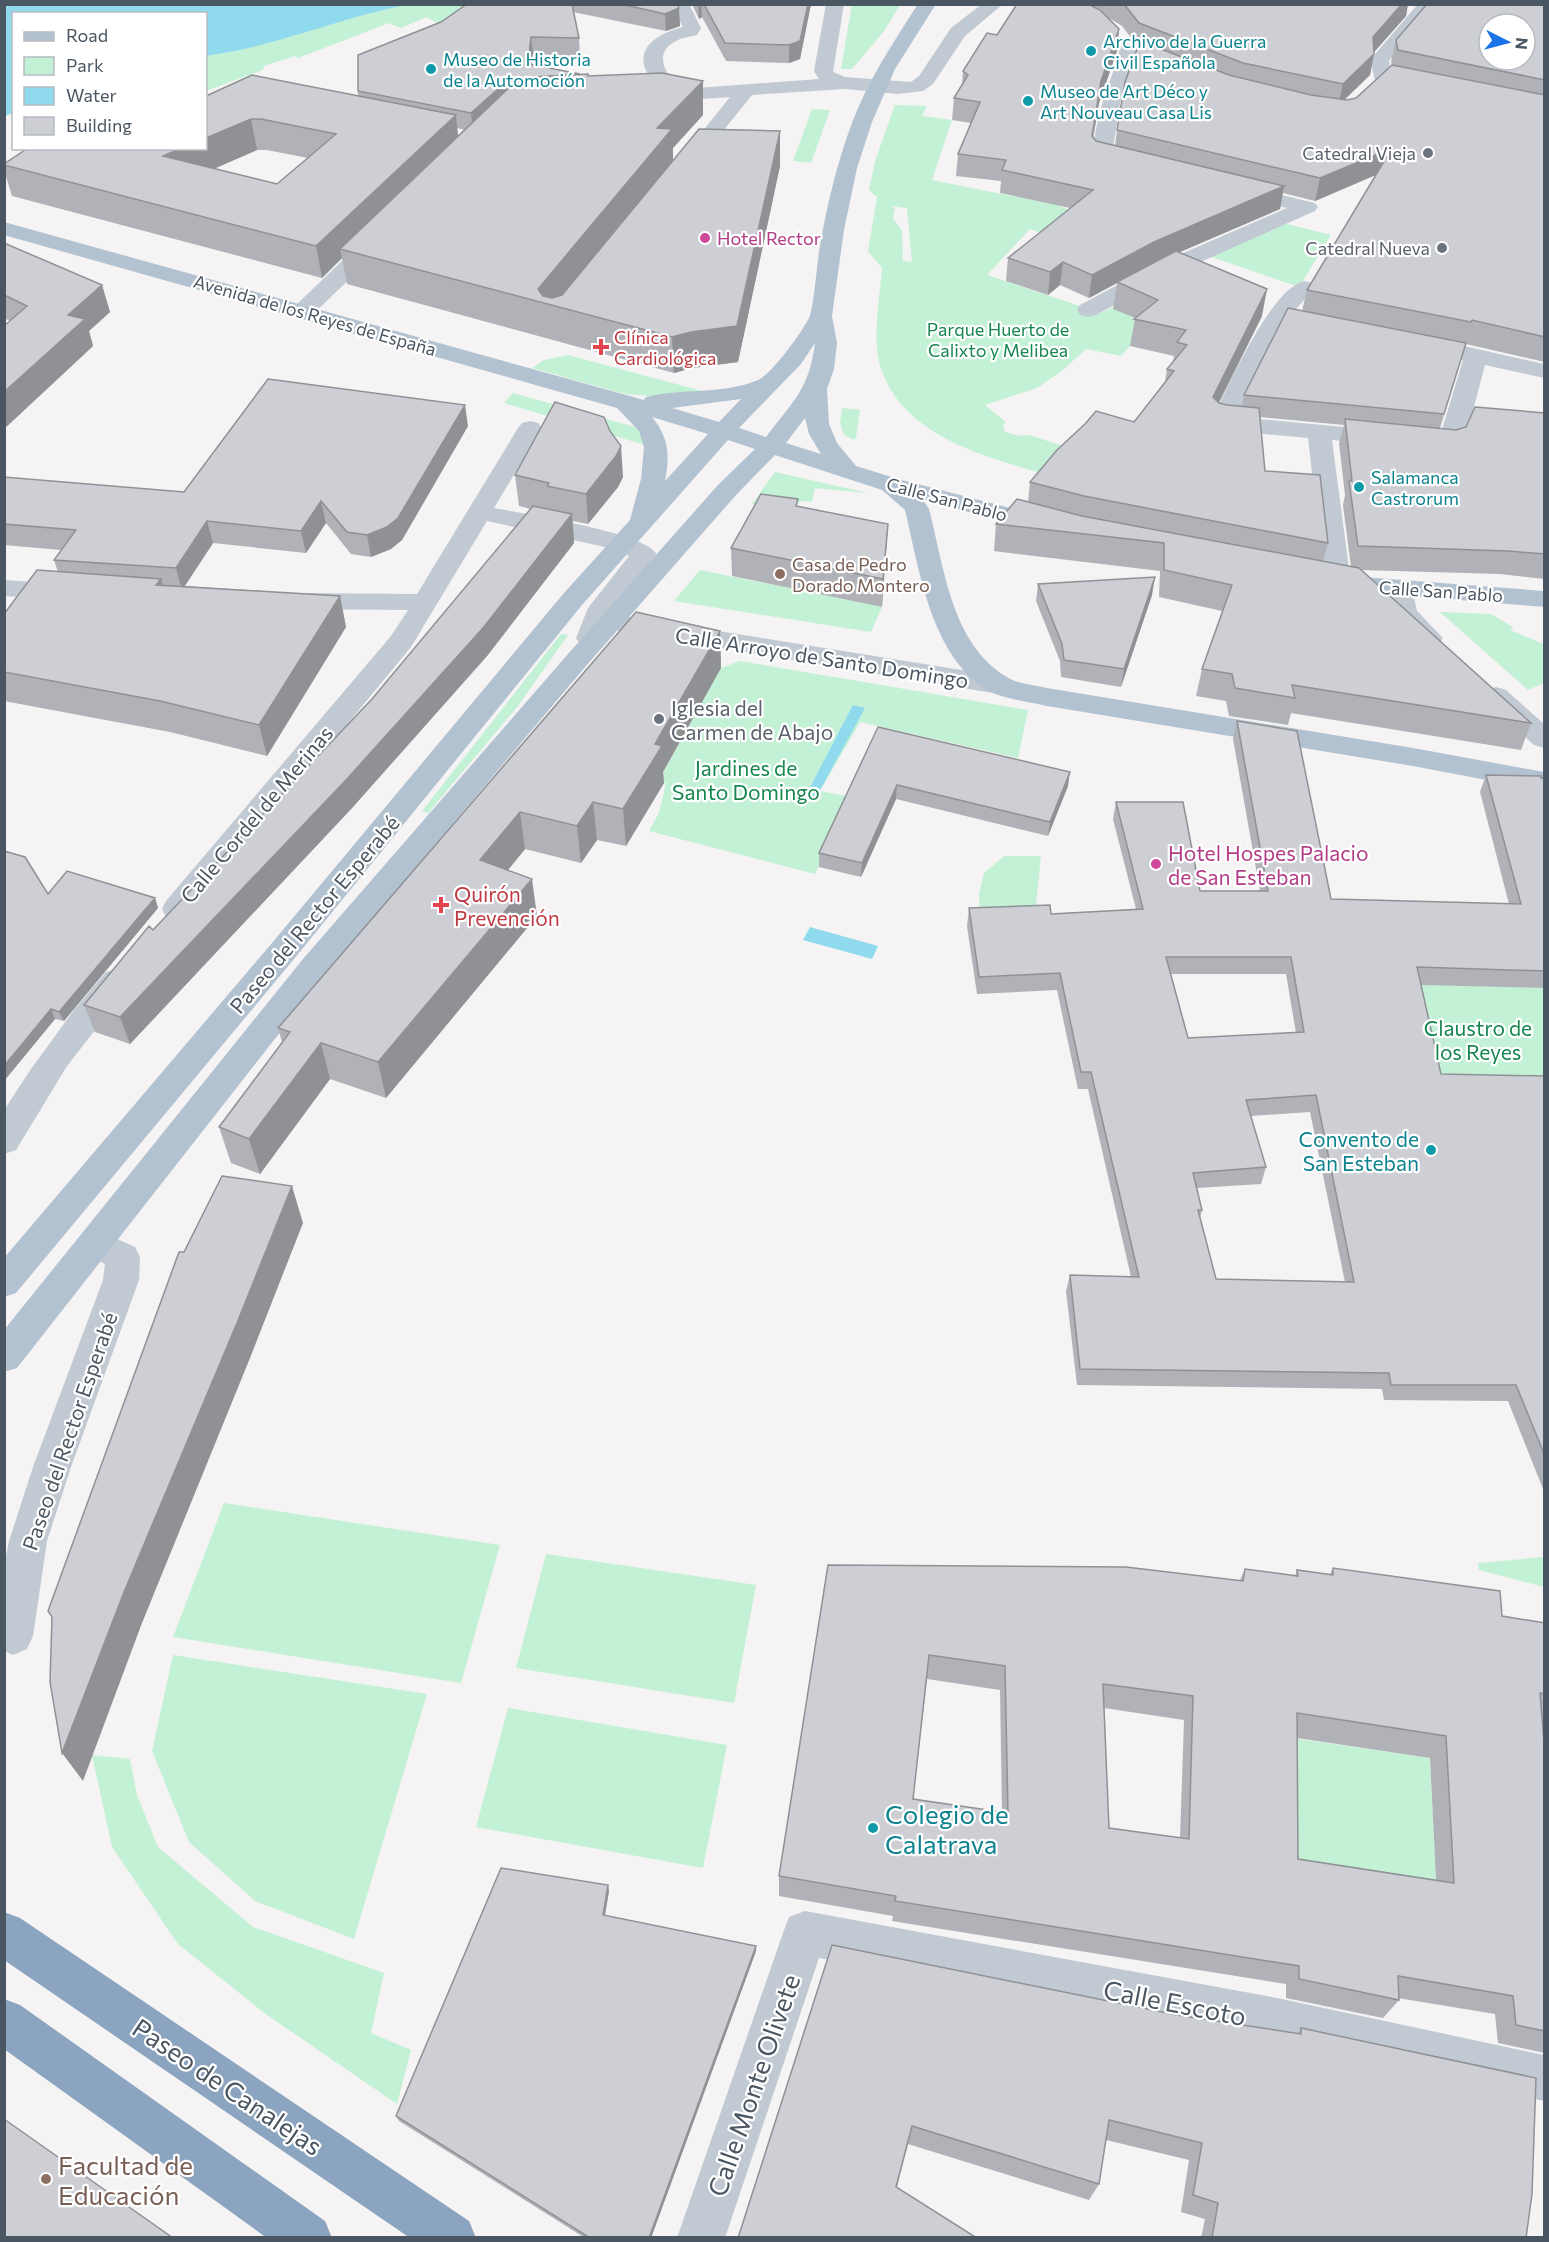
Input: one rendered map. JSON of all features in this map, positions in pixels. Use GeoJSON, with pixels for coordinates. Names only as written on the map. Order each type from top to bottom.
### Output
{"type":"FeatureCollection","features":[{"type":"Feature","properties":{"kind":"highway","name":"Paseo de Canalejas"},"geometry":{"type":"LineString","coordinates":[[4,1934],[452,2238]]}},
{"type":"Feature","properties":{"kind":"highway"},"geometry":{"type":"LineString","coordinates":[[4,2021],[308,2238]]}},
{"type":"Feature","properties":{"kind":"main road","name":"Paseo del Rector Esperabé"},"geometry":{"type":"LineString","coordinates":[[4,1358],[314,967],[610,622],[719,499],[771,446],[815,389],[823,369],[825,343],[821,316],[833,230],[847,168],[862,122],[886,69],[927,4]]}},
{"type":"Feature","properties":{"kind":"main road","name":"Avenida de los Reyes de España"},"geometry":{"type":"LineString","coordinates":[[4,228],[724,430]]}},
{"type":"Feature","properties":{"kind":"main road","name":"Paseo del Rector Esperabé"},"geometry":{"type":"LineString","coordinates":[[4,1283],[622,543],[793,358],[821,316]]}},
{"type":"Feature","properties":{"kind":"main road","name":"Paseo del Rector Esperabé"},"geometry":{"type":"LineString","coordinates":[[626,403],[712,398],[741,393],[767,385]]}},
{"type":"Feature","properties":{"kind":"main road","name":"Paseo del Rector Esperabé"},"geometry":{"type":"LineString","coordinates":[[767,385],[751,424],[752,431],[771,446]]}},
{"type":"Feature","properties":{"kind":"main road"},"geometry":{"type":"LineString","coordinates":[[815,389],[816,422],[825,443],[847,470]]}},
{"type":"Feature","properties":{"kind":"main road"},"geometry":{"type":"LineString","coordinates":[[626,403],[656,441],[647,505],[641,524]]}},
{"type":"Feature","properties":{"kind":"main road","name":"Paseo del Rector Esperabé"},"geometry":{"type":"LineString","coordinates":[[719,499],[739,460],[740,452],[724,430]]}},
{"type":"Feature","properties":{"kind":"main road","name":"Calle San Pablo"},"geometry":{"type":"LineString","coordinates":[[724,430],[889,484],[1068,530]]}},
{"type":"Feature","properties":{"kind":"main road"},"geometry":{"type":"LineString","coordinates":[[889,484],[905,495],[917,509],[927,502],[953,502]]}},
{"type":"Feature","properties":{"kind":"main road","name":"Calle Arroyo de Santo Domingo"},"geometry":{"type":"LineString","coordinates":[[917,509],[942,608],[950,627],[979,669],[999,685],[1047,697],[1545,782]]}},
{"type":"Feature","properties":{"kind":"main road","name":"Calle San Pablo"},"geometry":{"type":"LineString","coordinates":[[1327,582],[1545,599]]}},
{"type":"Feature","properties":{"kind":"street"},"geometry":{"type":"LineString","coordinates":[[679,94],[658,78],[652,65],[652,54],[672,36],[690,31],[692,26],[680,4]]}},
{"type":"Feature","properties":{"kind":"street"},"geometry":{"type":"LineString","coordinates":[[835,4],[823,71],[831,79],[878,87],[916,87],[926,80],[958,32],[994,4]]}},
{"type":"Feature","properties":{"kind":"street"},"geometry":{"type":"LineString","coordinates":[[1404,8],[1426,7]]}},
{"type":"Feature","properties":{"kind":"street"},"geometry":{"type":"LineString","coordinates":[[1382,77],[1379,60],[1426,7]]}},
{"type":"Feature","properties":{"kind":"street"},"geometry":{"type":"LineString","coordinates":[[1131,47],[1128,62],[1117,82],[1104,126],[1102,158],[1147,169]]}},
{"type":"Feature","properties":{"kind":"street"},"geometry":{"type":"LineString","coordinates":[[1382,77],[1404,82]]}},
{"type":"Feature","properties":{"kind":"street"},"geometry":{"type":"LineString","coordinates":[[1366,92],[1382,77]]}},
{"type":"Feature","properties":{"kind":"street"},"geometry":{"type":"LineString","coordinates":[[645,97],[845,83]]}},
{"type":"Feature","properties":{"kind":"street"},"geometry":{"type":"LineString","coordinates":[[672,181],[746,90]]}},
{"type":"Feature","properties":{"kind":"street"},"geometry":{"type":"LineString","coordinates":[[1088,310],[1182,262],[1308,207],[1215,185]]}},
{"type":"Feature","properties":{"kind":"street"},"geometry":{"type":"LineString","coordinates":[[302,312],[395,222]]}},
{"type":"Feature","properties":{"kind":"street"},"geometry":{"type":"LineString","coordinates":[[1182,262],[1203,272]]}},
{"type":"Feature","properties":{"kind":"street"},"geometry":{"type":"LineString","coordinates":[[1304,288],[1271,309],[1222,423],[1330,435],[1449,444],[1470,420],[1476,356]]}},
{"type":"Feature","properties":{"kind":"street"},"geometry":{"type":"LineString","coordinates":[[1271,309],[1299,321]]}},
{"type":"Feature","properties":{"kind":"street"},"geometry":{"type":"LineString","coordinates":[[1429,346],[1545,371]]}},
{"type":"Feature","properties":{"kind":"street","name":"Calle Cordel de Merinas"},"geometry":{"type":"LineString","coordinates":[[163,925],[402,641],[530,428]]}},
{"type":"Feature","properties":{"kind":"street"},"geometry":{"type":"LineString","coordinates":[[1327,582],[1330,435]]}},
{"type":"Feature","properties":{"kind":"street"},"geometry":{"type":"LineString","coordinates":[[479,512],[622,543]]}},
{"type":"Feature","properties":{"kind":"street","name":"Paseo del Rector Esperabé"},"geometry":{"type":"LineString","coordinates":[[582,655],[601,608],[641,561],[643,553],[622,543]]}},
{"type":"Feature","properties":{"kind":"street"},"geometry":{"type":"LineString","coordinates":[[4,588],[88,594]]}},
{"type":"Feature","properties":{"kind":"street"},"geometry":{"type":"LineString","coordinates":[[1399,589],[1400,605],[1407,617],[1450,655]]}},
{"type":"Feature","properties":{"kind":"street"},"geometry":{"type":"LineString","coordinates":[[277,601],[427,602]]}},
{"type":"Feature","properties":{"kind":"street","name":"Calle Arroyo de Santo Domingo"},"geometry":{"type":"LineString","coordinates":[[610,622],[999,685]]}},
{"type":"Feature","properties":{"kind":"street"},"geometry":{"type":"LineString","coordinates":[[1476,678],[1545,739]]}},
{"type":"Feature","properties":{"kind":"street"},"geometry":{"type":"LineString","coordinates":[[4,1141],[63,1046],[132,962]]}},
{"type":"Feature","properties":{"kind":"street","name":"Paseo del Rector Esperabé"},"geometry":{"type":"LineString","coordinates":[[13,1636],[28,1541],[52,1467],[121,1280],[123,1257],[95,1243]]}},
{"type":"Feature","properties":{"kind":"street","name":"Calle Escoto"},"geometry":{"type":"LineString","coordinates":[[805,1933],[1277,2021],[1545,2078]]}},
{"type":"Feature","properties":{"kind":"street","name":"Calle Monte Olivete"},"geometry":{"type":"LineString","coordinates":[[700,2238],[805,1933]]}},
{"type":"Feature","properties":{"kind":"green space"},"geometry":{"type":"Polygon","coordinates":[[[852,4],[900,5],[884,31],[852,69],[841,69],[852,4]]]}},
{"type":"Feature","properties":{"kind":"green space"},"geometry":{"type":"Polygon","coordinates":[[[406,5],[494,5],[445,27],[426,17],[401,28],[389,23],[298,58],[295,56],[264,66],[263,70],[207,91],[207,56],[257,46],[406,5]]]}},
{"type":"Feature","properties":{"kind":"green space","name":"Parque Huerto de Calixto y Melibea"},"geometry":{"type":"Polygon","coordinates":[[[895,105],[927,106],[922,116],[952,120],[932,180],[1057,205],[1085,216],[1057,239],[1030,229],[987,275],[1101,313],[1112,308],[1155,327],[1121,356],[1086,349],[1063,370],[1037,388],[985,405],[1006,422],[1003,426],[1005,432],[1020,436],[1029,435],[1082,452],[1054,477],[1003,462],[951,441],[928,428],[907,411],[891,390],[880,365],[877,343],[882,268],[868,251],[877,197],[869,190],[875,161],[895,105]],[[892,206],[895,209],[893,219],[902,230],[903,261],[912,262],[907,208],[892,206]]]}},
{"type":"Feature","properties":{"kind":"green space"},"geometry":{"type":"Polygon","coordinates":[[[812,109],[830,110],[811,163],[793,161],[812,109]]]}},
{"type":"Feature","properties":{"kind":"green space"},"geometry":{"type":"Polygon","coordinates":[[[1283,223],[1331,235],[1299,287],[1206,255],[1283,223]]]}},
{"type":"Feature","properties":{"kind":"green space"},"geometry":{"type":"Polygon","coordinates":[[[568,355],[706,392],[651,396],[625,394],[532,368],[544,360],[568,355]]]}},
{"type":"Feature","properties":{"kind":"green space"},"geometry":{"type":"Polygon","coordinates":[[[513,393],[635,427],[642,433],[645,445],[504,403],[513,393]]]}},
{"type":"Feature","properties":{"kind":"green space"},"geometry":{"type":"Polygon","coordinates":[[[842,408],[860,410],[854,440],[844,435],[840,423],[842,408]]]}},
{"type":"Feature","properties":{"kind":"green space"},"geometry":{"type":"Polygon","coordinates":[[[775,472],[868,493],[815,488],[812,502],[801,501],[791,509],[752,504],[775,472]]]}},
{"type":"Feature","properties":{"kind":"green space"},"geometry":{"type":"Polygon","coordinates":[[[700,570],[882,607],[871,632],[674,601],[700,570]]]}},
{"type":"Feature","properties":{"kind":"green space"},"geometry":{"type":"Polygon","coordinates":[[[1440,612],[1491,614],[1513,627],[1510,630],[1544,644],[1544,683],[1528,690],[1440,612]]]}},
{"type":"Feature","properties":{"kind":"green space"},"geometry":{"type":"Polygon","coordinates":[[[561,634],[568,635],[518,706],[428,813],[422,811],[561,634]]]}},
{"type":"Feature","properties":{"kind":"green space","name":"Jardines de Santo Domingo"},"geometry":{"type":"Polygon","coordinates":[[[740,661],[1028,710],[1018,758],[860,722],[820,791],[852,797],[815,874],[649,831],[659,813],[666,783],[658,782],[721,668],[740,661]]]}},
{"type":"Feature","properties":{"kind":"green space"},"geometry":{"type":"Polygon","coordinates":[[[1004,856],[1041,856],[1034,923],[980,925],[979,894],[984,873],[1004,856]]]}},
{"type":"Feature","properties":{"kind":"green space","name":"Claustro de los Reyes"},"geometry":{"type":"Polygon","coordinates":[[[1411,984],[1544,988],[1544,1093],[1434,1091],[1411,984]]]}},
{"type":"Feature","properties":{"kind":"green space"},"geometry":{"type":"Polygon","coordinates":[[[224,1503],[500,1545],[461,1683],[173,1637],[224,1503]]]}},
{"type":"Feature","properties":{"kind":"green space"},"geometry":{"type":"Polygon","coordinates":[[[546,1554],[756,1585],[734,1703],[516,1668],[546,1554]]]}},
{"type":"Feature","properties":{"kind":"green space"},"geometry":{"type":"Polygon","coordinates":[[[1544,1557],[1544,1587],[1479,1570],[1478,1563],[1544,1557]]]}},
{"type":"Feature","properties":{"kind":"green space"},"geometry":{"type":"Polygon","coordinates":[[[173,1655],[427,1694],[354,1939],[255,1901],[189,1842],[152,1751],[173,1655]]]}},
{"type":"Feature","properties":{"kind":"green space"},"geometry":{"type":"Polygon","coordinates":[[[508,1708],[727,1745],[703,1868],[476,1827],[508,1708]]]}},
{"type":"Feature","properties":{"kind":"green space"},"geometry":{"type":"Polygon","coordinates":[[[1285,1737],[1430,1758],[1437,1903],[1286,1879],[1285,1737]]]}},
{"type":"Feature","properties":{"kind":"green space"},"geometry":{"type":"Polygon","coordinates":[[[92,1755],[130,1759],[137,1795],[158,1847],[253,1927],[384,1973],[371,2033],[411,2050],[397,2104],[267,2015],[178,1944],[112,1847],[92,1755]]]}},
{"type":"Feature","properties":{"kind":"water"},"geometry":{"type":"Polygon","coordinates":[[[5,4],[406,5],[257,46],[207,56],[207,12],[12,12],[12,113],[5,116],[5,4]]]}},
{"type":"Feature","properties":{"kind":"water"},"geometry":{"type":"Polygon","coordinates":[[[853,705],[865,708],[815,799],[805,797],[853,705]]]}},
{"type":"Feature","properties":{"kind":"water"},"geometry":{"type":"Polygon","coordinates":[[[810,927],[878,946],[872,959],[803,940],[810,927]]]}},
{"type":"Feature","properties":{"kind":"building"},"geometry":{"type":"Polygon","coordinates":[[[467,4],[572,4],[579,38],[531,37],[528,64],[580,74],[519,78],[507,81],[471,113],[358,91],[358,55],[441,22],[467,4]]]}},
{"type":"Feature","properties":{"kind":"building"},"geometry":{"type":"Polygon","coordinates":[[[621,4],[677,4],[679,8],[665,14],[621,4]]]}},
{"type":"Feature","properties":{"kind":"building"},"geometry":{"type":"Polygon","coordinates":[[[704,4],[808,4],[800,41],[789,45],[725,43],[704,4]]]}},
{"type":"Feature","properties":{"kind":"building"},"geometry":{"type":"Polygon","coordinates":[[[1017,4],[1088,4],[1100,10],[1119,29],[1101,81],[1092,136],[1096,141],[1284,186],[1154,242],[1092,275],[1063,262],[1050,272],[1008,258],[1093,190],[1002,170],[1006,160],[958,154],[980,102],[954,98],[968,75],[963,71],[987,33],[997,35],[1017,4]]]}},
{"type":"Feature","properties":{"kind":"building"},"geometry":{"type":"Polygon","coordinates":[[[1124,4],[1402,4],[1373,37],[1374,54],[1343,84],[1243,63],[1139,23],[1124,4]]]}},
{"type":"Feature","properties":{"kind":"building"},"geometry":{"type":"Polygon","coordinates":[[[1427,4],[1545,4],[1545,80],[1506,72],[1537,72],[1537,12],[1477,12],[1477,66],[1398,50],[1396,40],[1427,4]]]}},
{"type":"Feature","properties":{"kind":"building"},"geometry":{"type":"Polygon","coordinates":[[[1140,41],[1229,75],[1311,95],[1347,100],[1356,98],[1392,65],[1545,95],[1545,337],[1472,320],[1471,322],[1307,290],[1392,148],[1320,178],[1117,130],[1125,82],[1140,41]]]}},
{"type":"Feature","properties":{"kind":"building"},"geometry":{"type":"Polygon","coordinates":[[[662,73],[703,81],[657,128],[672,129],[538,289],[543,296],[552,298],[562,295],[699,129],[780,131],[737,326],[672,337],[340,249],[519,78],[662,73]]]}},
{"type":"Feature","properties":{"kind":"building"},"geometry":{"type":"Polygon","coordinates":[[[252,75],[456,115],[316,246],[4,165],[25,150],[176,150],[163,156],[277,184],[336,134],[251,119],[207,138],[207,96],[252,75]]]}},
{"type":"Feature","properties":{"kind":"building"},"geometry":{"type":"Polygon","coordinates":[[[4,243],[102,285],[68,315],[85,319],[4,392],[4,326],[27,306],[4,295],[4,243]]]}},
{"type":"Feature","properties":{"kind":"building"},"geometry":{"type":"Polygon","coordinates":[[[1176,251],[1267,289],[1213,397],[1219,403],[1227,405],[1259,408],[1265,471],[1320,475],[1328,543],[1084,496],[1030,482],[1057,450],[1096,411],[1134,422],[1174,371],[1167,369],[1187,345],[1177,342],[1186,330],[1134,319],[1158,300],[1117,282],[1176,251]]]}},
{"type":"Feature","properties":{"kind":"building"},"geometry":{"type":"Polygon","coordinates":[[[1288,308],[1466,343],[1444,414],[1244,395],[1288,308]]]}},
{"type":"Feature","properties":{"kind":"building"},"geometry":{"type":"Polygon","coordinates":[[[268,379],[465,405],[398,518],[387,527],[367,535],[347,532],[321,501],[301,531],[207,521],[176,568],[54,560],[76,530],[4,524],[4,477],[184,492],[268,379]]]}},
{"type":"Feature","properties":{"kind":"building"},"geometry":{"type":"Polygon","coordinates":[[[555,402],[604,417],[610,431],[621,446],[616,456],[586,494],[547,486],[549,483],[515,475],[555,402]]]}},
{"type":"Feature","properties":{"kind":"building"},"geometry":{"type":"Polygon","coordinates":[[[1475,407],[1545,413],[1545,554],[1358,546],[1349,481],[1352,481],[1345,419],[1456,430],[1466,427],[1475,407]]]}},
{"type":"Feature","properties":{"kind":"building"},"geometry":{"type":"Polygon","coordinates":[[[761,494],[798,499],[796,506],[888,524],[883,579],[731,548],[761,494]]]}},
{"type":"Feature","properties":{"kind":"building"},"geometry":{"type":"Polygon","coordinates":[[[1017,499],[1082,516],[1359,568],[1531,723],[1292,685],[1295,698],[1235,688],[1232,674],[1202,669],[1232,585],[1164,570],[1164,543],[996,524],[1017,499]]]}},
{"type":"Feature","properties":{"kind":"building"},"geometry":{"type":"Polygon","coordinates":[[[533,506],[572,514],[483,628],[346,780],[120,1017],[84,1005],[149,926],[153,930],[372,699],[533,506]]]}},
{"type":"Feature","properties":{"kind":"building"},"geometry":{"type":"Polygon","coordinates":[[[37,570],[161,579],[156,585],[340,596],[259,725],[160,701],[4,672],[4,614],[37,570]]]}},
{"type":"Feature","properties":{"kind":"building"},"geometry":{"type":"Polygon","coordinates":[[[1155,577],[1124,669],[1064,660],[1062,644],[1038,584],[1155,577]]]}},
{"type":"Feature","properties":{"kind":"building"},"geometry":{"type":"Polygon","coordinates":[[[636,612],[720,631],[655,744],[662,746],[623,809],[593,802],[577,826],[520,812],[480,860],[532,879],[378,1062],[321,1043],[249,1139],[219,1127],[290,1032],[278,1028],[636,612]]]}},
{"type":"Feature","properties":{"kind":"building","name":"Convento de San Esteban"},"geometry":{"type":"Polygon","coordinates":[[[1237,721],[1297,731],[1331,899],[1521,904],[1486,775],[1541,776],[1545,779],[1545,971],[1417,967],[1441,1074],[1545,1076],[1545,1456],[1516,1385],[1391,1385],[1389,1373],[1080,1369],[1070,1275],[1139,1277],[1091,1072],[1081,1072],[1060,973],[979,977],[969,908],[1050,905],[1051,914],[1143,909],[1116,802],[1183,802],[1200,891],[1268,891],[1237,721]],[[1166,957],[1188,1038],[1304,1032],[1291,957],[1166,957]],[[1316,1095],[1246,1100],[1266,1167],[1193,1173],[1202,1210],[1198,1210],[1216,1279],[1354,1282],[1316,1095]]]}},
{"type":"Feature","properties":{"kind":"building"},"geometry":{"type":"Polygon","coordinates":[[[878,727],[1070,772],[1050,822],[897,785],[862,863],[819,853],[878,727]]]}},
{"type":"Feature","properties":{"kind":"building"},"geometry":{"type":"Polygon","coordinates":[[[4,851],[25,857],[48,894],[67,871],[155,898],[59,1012],[51,1009],[4,1066],[4,851]]]}},
{"type":"Feature","properties":{"kind":"building"},"geometry":{"type":"Polygon","coordinates":[[[222,1176],[292,1186],[124,1592],[62,1753],[50,1682],[52,1617],[48,1611],[179,1252],[184,1252],[222,1176]]]}},
{"type":"Feature","properties":{"kind":"building","name":"Colegio de Calatrava"},"geometry":{"type":"Polygon","coordinates":[[[828,1565],[1126,1567],[1243,1581],[1245,1569],[1298,1576],[1297,1570],[1333,1575],[1333,1568],[1500,1591],[1502,1616],[1545,1623],[1545,1694],[1540,1693],[1545,1754],[1545,2031],[1516,2025],[1513,1996],[1398,1976],[1399,2000],[1299,1979],[1299,1966],[895,1901],[896,1896],[779,1876],[828,1565]],[[929,1655],[913,1799],[1008,1813],[1005,1666],[929,1655]],[[1103,1684],[1109,1828],[1189,1839],[1193,1696],[1103,1684]],[[1297,1713],[1298,1859],[1454,1883],[1446,1736],[1297,1713]]]}},
{"type":"Feature","properties":{"kind":"building"},"geometry":{"type":"Polygon","coordinates":[[[501,1868],[608,1885],[603,1915],[756,1946],[649,2238],[590,2238],[396,2116],[501,1868]]]}},
{"type":"Feature","properties":{"kind":"building"},"geometry":{"type":"Polygon","coordinates":[[[832,1945],[1177,2015],[1301,2034],[1301,2028],[1536,2078],[1532,2194],[1526,2238],[1212,2238],[1218,2203],[1193,2195],[1202,2143],[1109,2120],[1099,2184],[912,2126],[896,2187],[977,2238],[738,2238],[832,1945]]]}},
{"type":"Feature","properties":{"kind":"building","name":"Facultad de Educación"},"geometry":{"type":"Polygon","coordinates":[[[4,2119],[173,2238],[4,2238],[4,2119]]]}},
{"type":"Feature","properties":{"kind":"place","name":"Archivo de la Guerra Civil Española"},"geometry":{"type":"Point","coordinates":[1091,51]}},
{"type":"Feature","properties":{"kind":"place","name":"Museo de Historia de la Automoción"},"geometry":{"type":"Point","coordinates":[431,69]}},
{"type":"Feature","properties":{"kind":"place","name":"Museo de Art Déco y Art Nouveau Casa Lis"},"geometry":{"type":"Point","coordinates":[1028,101]}},
{"type":"Feature","properties":{"kind":"place","name":"Catedral Vieja"},"geometry":{"type":"Point","coordinates":[1428,153]}},
{"type":"Feature","properties":{"kind":"place","name":"Hotel Rector"},"geometry":{"type":"Point","coordinates":[705,238]}},
{"type":"Feature","properties":{"kind":"place","name":"Catedral Nueva"},"geometry":{"type":"Point","coordinates":[1442,248]}},
{"type":"Feature","properties":{"kind":"place","name":"Clínica Cardiológica"},"geometry":{"type":"Point","coordinates":[601,347]}},
{"type":"Feature","properties":{"kind":"place","name":"Salamanca Castrorum"},"geometry":{"type":"Point","coordinates":[1359,487]}},
{"type":"Feature","properties":{"kind":"place","name":"Casa de Pedro Dorado Montero"},"geometry":{"type":"Point","coordinates":[780,574]}},
{"type":"Feature","properties":{"kind":"place","name":"Iglesia del Carmen de Abajo"},"geometry":{"type":"Point","coordinates":[659,719]}},
{"type":"Feature","properties":{"kind":"place","name":"Hotel Hospes Palacio de San Esteban"},"geometry":{"type":"Point","coordinates":[1156,864]}},
{"type":"Feature","properties":{"kind":"place","name":"Quirón Prevención"},"geometry":{"type":"Point","coordinates":[441,905]}},
{"type":"Feature","properties":{"kind":"place","name":"Convento de San Esteban"},"geometry":{"type":"Point","coordinates":[1431,1150]}},
{"type":"Feature","properties":{"kind":"place","name":"Colegio de Calatrava"},"geometry":{"type":"Point","coordinates":[873,1828]}},
{"type":"Feature","properties":{"kind":"place","name":"Facultad de Educación"},"geometry":{"type":"Point","coordinates":[46,2179]}}]}
